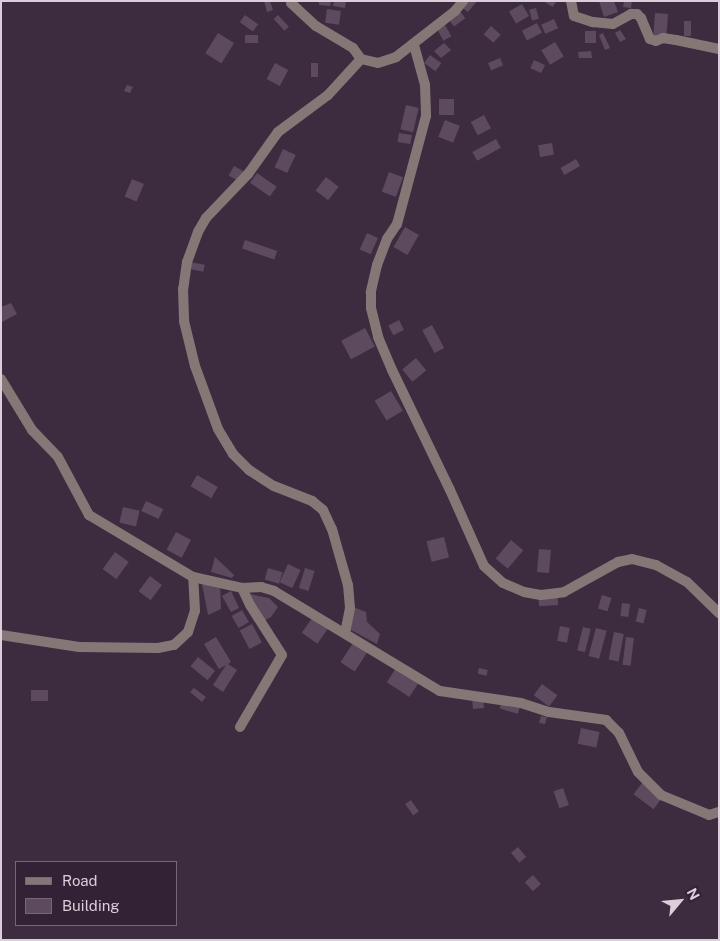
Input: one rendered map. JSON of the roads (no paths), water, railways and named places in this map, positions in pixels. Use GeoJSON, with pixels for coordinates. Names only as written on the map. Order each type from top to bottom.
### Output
{"type":"FeatureCollection","features":[{"type":"Feature","properties":{"kind":"street"},"geometry":{"type":"LineString","coordinates":[[291,4],[316,26],[353,48],[361,59],[378,63],[396,57],[414,45],[455,11],[463,1]]}},
{"type":"Feature","properties":{"kind":"street"},"geometry":{"type":"LineString","coordinates":[[570,1],[574,16],[593,22],[613,24],[631,14],[637,14],[641,18],[650,39],[656,41],[663,38],[719,49]]}},
{"type":"Feature","properties":{"kind":"street"},"geometry":{"type":"LineString","coordinates":[[414,45],[425,85],[426,116],[397,224],[387,239],[377,265],[371,292],[371,308],[378,337],[392,370],[450,490],[484,566],[504,583],[524,592],[541,595],[564,592],[618,562],[632,559],[656,565],[687,582],[719,612]]}},
{"type":"Feature","properties":{"kind":"street"},"geometry":{"type":"LineString","coordinates":[[345,633],[350,608],[348,585],[332,529],[323,510],[312,501],[274,486],[249,470],[233,454],[218,429],[195,366],[184,321],[183,289],[187,262],[198,232],[206,218],[248,174],[278,132],[328,95],[361,59]]}},
{"type":"Feature","properties":{"kind":"street"},"geometry":{"type":"LineString","coordinates":[[1,379],[32,430],[58,457],[89,515],[193,577],[242,588],[261,587],[274,591],[440,691],[521,703],[549,712],[606,720],[619,733],[638,772],[661,796],[709,815],[719,812]]}},
{"type":"Feature","properties":{"kind":"street"},"geometry":{"type":"LineString","coordinates":[[1,635],[79,647],[158,648],[174,645],[188,632],[195,610],[193,577]]}},
{"type":"Feature","properties":{"kind":"street"},"geometry":{"type":"LineString","coordinates":[[240,727],[282,655],[250,605],[242,588]]}}]}
